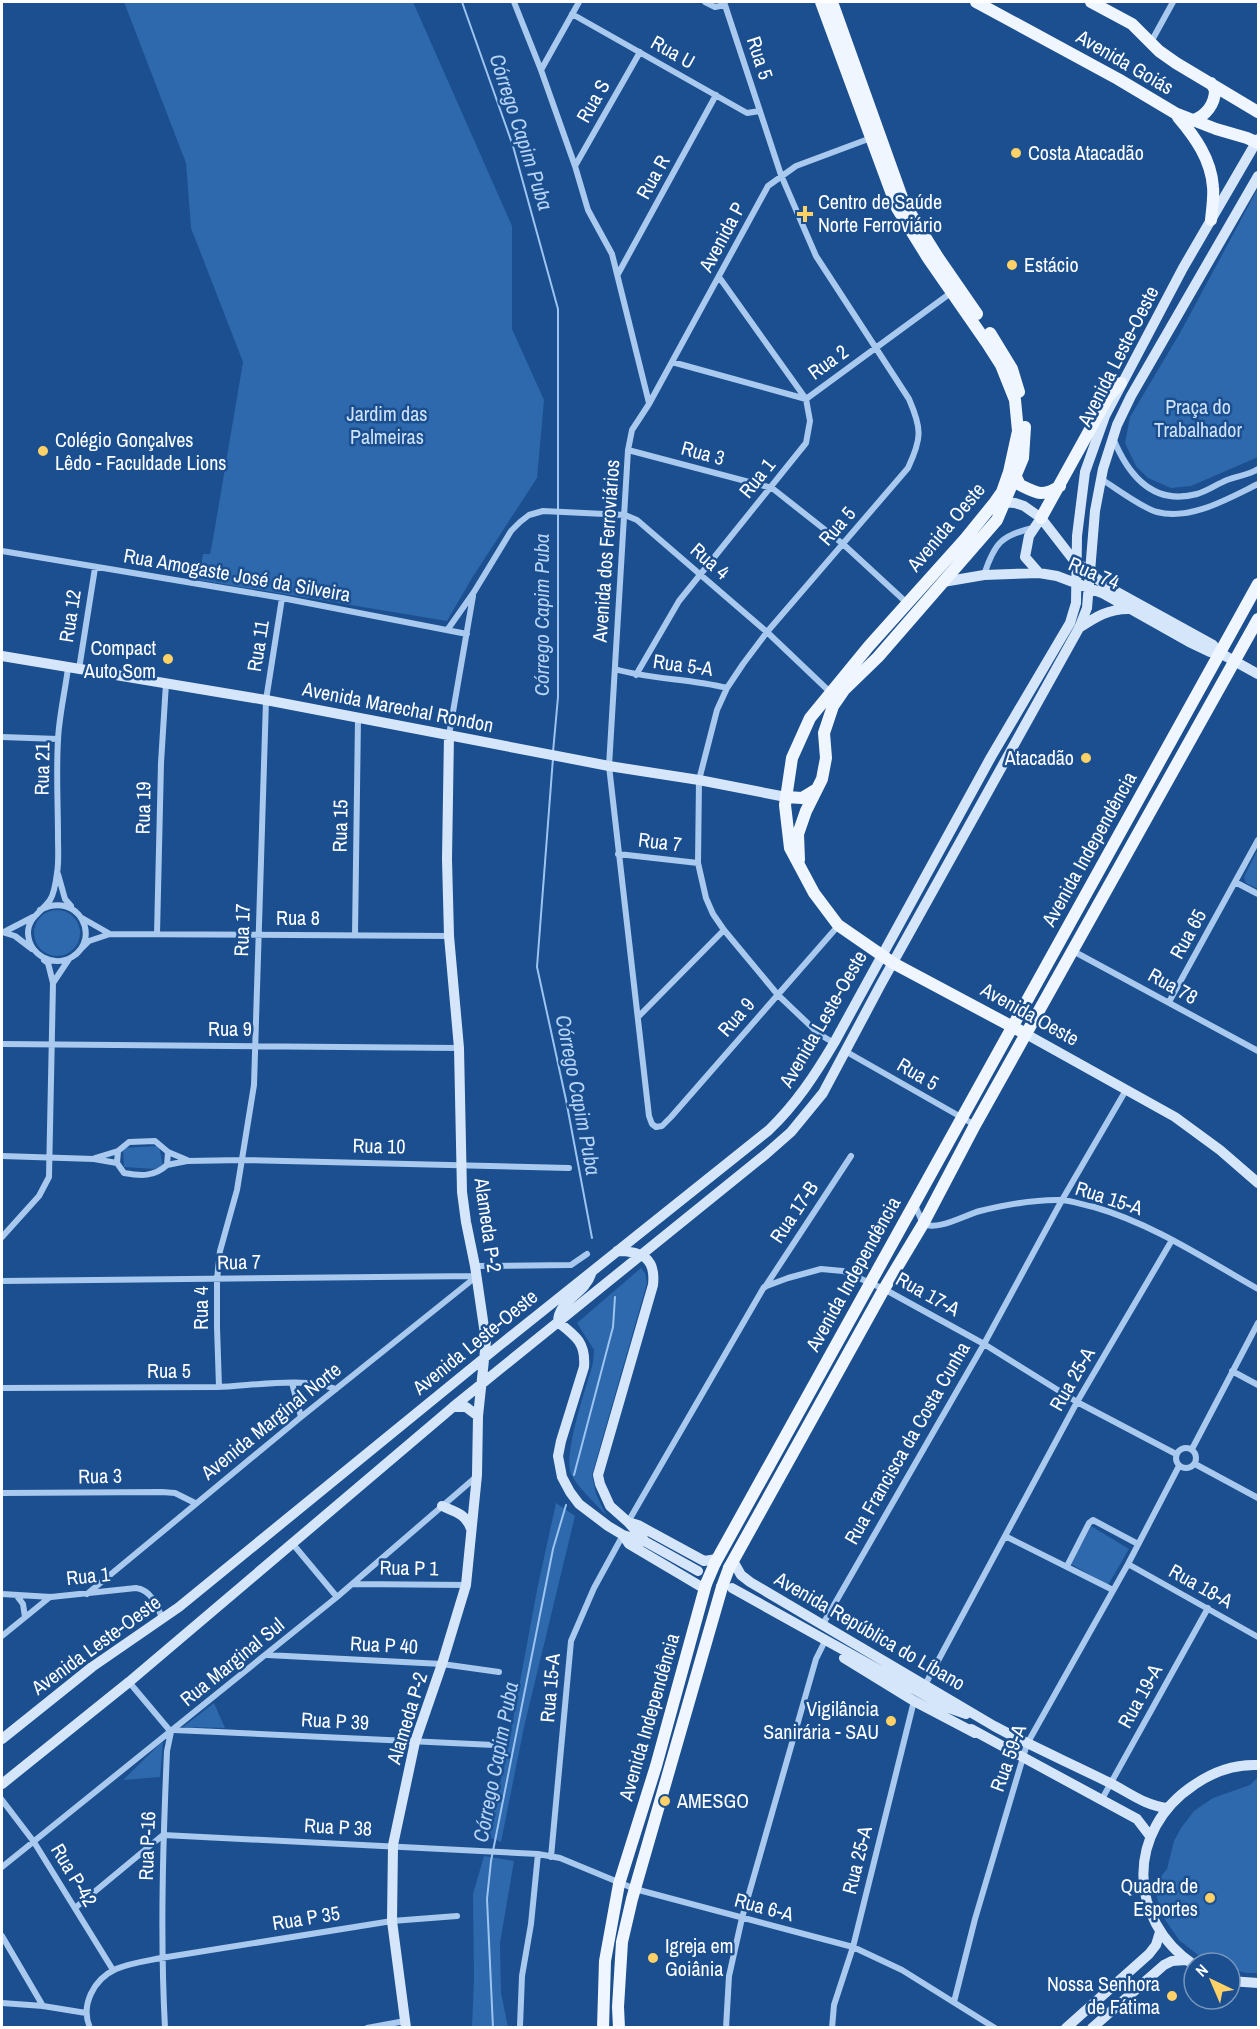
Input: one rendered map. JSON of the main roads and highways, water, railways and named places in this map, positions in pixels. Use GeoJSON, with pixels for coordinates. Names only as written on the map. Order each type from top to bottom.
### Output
{"type":"FeatureCollection","features":[{"type":"Feature","properties":{"kind":"main road","name":"Avenida Oeste"},"geometry":{"type":"LineString","coordinates":[[800,864],[798,834],[815,790],[822,779],[826,758],[824,733],[833,706],[844,690],[878,657],[997,520],[1018,431],[1015,400],[1000,365],[917,242],[897,208],[821,2]]}},
{"type":"Feature","properties":{"kind":"main road","name":"Avenida Oeste"},"geometry":{"type":"LineString","coordinates":[[832,2],[904,203],[937,256],[1004,353],[1012,369],[1021,398],[1025,430],[1023,458],[1016,477],[1000,502],[907,603],[810,718],[792,758],[785,805],[790,848],[813,893],[838,925],[893,963],[1026,1034],[1175,1118],[1220,1150],[1258,1183]]}},
{"type":"Feature","properties":{"kind":"main road","name":"Avenida Goiás"},"geometry":{"type":"LineString","coordinates":[[976,2],[1111,75],[1175,114],[1258,142]]}},
{"type":"Feature","properties":{"kind":"main road","name":"Avenida Goiás"},"geometry":{"type":"LineString","coordinates":[[1091,2],[1132,24],[1159,51],[1176,63],[1258,112]]}},
{"type":"Feature","properties":{"kind":"main road"},"geometry":{"type":"LineString","coordinates":[[1193,120],[1203,117],[1214,100],[1215,90],[1211,82]]}},
{"type":"Feature","properties":{"kind":"main road"},"geometry":{"type":"LineString","coordinates":[[1244,104],[1258,103]]}},
{"type":"Feature","properties":{"kind":"main road"},"geometry":{"type":"LineString","coordinates":[[1175,114],[1197,139],[1207,160],[1213,186],[1211,220]]}},
{"type":"Feature","properties":{"kind":"main road","name":"Avenida Leste-Oeste"},"geometry":{"type":"LineString","coordinates":[[2,1784],[129,1682],[483,1382],[791,1132],[823,1093],[1075,626],[1075,560],[1085,472],[1105,416],[1211,220],[1258,142]]}},
{"type":"Feature","properties":{"kind":"main road","name":"Avenida Leste-Oeste"},"geometry":{"type":"LineString","coordinates":[[2,1739],[92,1667],[179,1607],[485,1357],[769,1130],[805,1089],[834,1043],[991,757],[1087,608],[1101,479],[1113,437],[1131,396],[1258,176]]}},
{"type":"Feature","properties":{"kind":"main road"},"geometry":{"type":"LineString","coordinates":[[1039,573],[1025,557],[1026,546],[1108,397],[1121,383]]}},
{"type":"Feature","properties":{"kind":"main road"},"geometry":{"type":"LineString","coordinates":[[1016,477],[1020,485],[1036,493],[1044,494],[1061,485]]}},
{"type":"Feature","properties":{"kind":"main road","name":"Rua 74"},"geometry":{"type":"LineString","coordinates":[[1000,502],[1024,506],[1037,523],[1089,573],[1106,586],[1213,645],[1220,653],[1258,674]]}},
{"type":"Feature","properties":{"kind":"main road","name":"Rua 74"},"geometry":{"type":"LineString","coordinates":[[943,582],[984,575],[1039,573],[1057,576],[1089,588],[1188,642],[1210,652],[1220,653]]}},
{"type":"Feature","properties":{"kind":"main road"},"geometry":{"type":"LineString","coordinates":[[1057,576],[1066,586],[1072,601],[1075,626]]}},
{"type":"Feature","properties":{"kind":"main road","name":"Avenida Independência"},"geometry":{"type":"LineString","coordinates":[[619,2028],[622,1942],[705,1586],[716,1561],[1258,584]]}},
{"type":"Feature","properties":{"kind":"main road","name":"Avenida Leste-Oeste"},"geometry":{"type":"LineString","coordinates":[[1075,626],[1104,612],[1130,609]]}},
{"type":"Feature","properties":{"kind":"main road","name":"Avenida Independência"},"geometry":{"type":"LineString","coordinates":[[603,2028],[605,1961],[619,1884],[662,1767],[731,1565],[1258,619]]}},
{"type":"Feature","properties":{"kind":"main road","name":"Avenida Marechal Rondon"},"geometry":{"type":"LineString","coordinates":[[2,656],[266,700],[609,766],[786,797]]}},
{"type":"Feature","properties":{"kind":"main road","name":"Alameda P-2"},"geometry":{"type":"LineString","coordinates":[[405,2024],[392,1921],[393,1845],[415,1742],[466,1586],[477,1475],[478,1416],[486,1341],[462,1192],[459,1048],[449,936],[447,859],[449,735]]}},
{"type":"Feature","properties":{"kind":"main road"},"geometry":{"type":"LineString","coordinates":[[799,742],[807,741],[824,746]]}},
{"type":"Feature","properties":{"kind":"main road"},"geometry":{"type":"LineString","coordinates":[[786,797],[802,798],[815,790]]}},
{"type":"Feature","properties":{"kind":"main road"},"geometry":{"type":"LineString","coordinates":[[617,1251],[635,1251],[642,1254],[652,1265],[654,1274],[598,1475],[602,1491],[610,1506],[646,1542]]}},
{"type":"Feature","properties":{"kind":"main road"},"geometry":{"type":"LineString","coordinates":[[592,1271],[588,1283],[559,1311],[558,1322],[580,1342],[585,1357],[558,1456],[562,1477],[579,1504],[593,1516],[623,1535],[646,1542],[698,1571]]}},
{"type":"Feature","properties":{"kind":"main road"},"geometry":{"type":"LineString","coordinates":[[453,1407],[466,1407],[478,1416]]}},
{"type":"Feature","properties":{"kind":"main road"},"geometry":{"type":"LineString","coordinates":[[798,1414],[811,1421]]}},
{"type":"Feature","properties":{"kind":"main road"},"geometry":{"type":"LineString","coordinates":[[442,1506],[462,1514],[468,1520],[472,1532]]}},
{"type":"Feature","properties":{"kind":"main road"},"geometry":{"type":"LineString","coordinates":[[628,1522],[704,1561],[716,1561]]}},
{"type":"Feature","properties":{"kind":"main road"},"geometry":{"type":"LineString","coordinates":[[623,1535],[629,1544],[705,1586]]}},
{"type":"Feature","properties":{"kind":"main road","name":"Avenida República do Líbano"},"geometry":{"type":"LineString","coordinates":[[731,1565],[750,1582],[1027,1744],[1111,1783],[1147,1803],[1167,1808]]}},
{"type":"Feature","properties":{"kind":"main road","name":"Avenida República do Líbano"},"geometry":{"type":"LineString","coordinates":[[724,1590],[946,1707],[994,1725]]}},
{"type":"Feature","properties":{"kind":"main road","name":"Avenida República do Líbano"},"geometry":{"type":"LineString","coordinates":[[724,1590],[728,1595],[743,1600],[823,1645],[915,1701],[1137,1819],[1150,1836]]}},
{"type":"Feature","properties":{"kind":"main road","name":"Avenida República do Líbano"},"geometry":{"type":"LineString","coordinates":[[946,1707],[975,1733]]}},
{"type":"Feature","properties":{"kind":"main road"},"geometry":{"type":"LineString","coordinates":[[1182,1955],[1160,1932],[1150,1913],[1144,1887],[1144,1860],[1150,1836],[1167,1808],[1182,1793],[1211,1774],[1234,1766],[1258,1765]]}},
{"type":"Feature","properties":{"kind":"main road"},"geometry":{"type":"LineString","coordinates":[[1066,2028],[1149,1954],[1156,1945],[1160,1932]]}},
{"type":"Feature","properties":{"kind":"main road"},"geometry":{"type":"LineString","coordinates":[[1092,2028],[1164,1965],[1172,1961],[1182,1962]]}},
{"type":"Feature","properties":{"kind":"main road"},"geometry":{"type":"LineString","coordinates":[[1242,1982],[1258,1983]]}},
{"type":"Feature","properties":{"kind":"waterway","name":"Córrego Capim Puba"},"geometry":{"type":"LineString","coordinates":[[462,2],[513,146],[558,309],[558,697],[553,752]]}},
{"type":"Feature","properties":{"kind":"waterway","name":"Córrego Capim Puba"},"geometry":{"type":"LineString","coordinates":[[553,758],[537,967],[566,1100],[592,1238]]}},
{"type":"Feature","properties":{"kind":"waterway","name":"Córrego Capim Puba"},"geometry":{"type":"LineString","coordinates":[[574,1475],[613,1327],[615,1297]]}},
{"type":"Feature","properties":{"kind":"waterway","name":"Córrego Capim Puba"},"geometry":{"type":"LineString","coordinates":[[493,2028],[487,1899],[491,1861],[553,1549],[566,1505]]}},
{"type":"Feature","properties":{"kind":"place","name":"Costa Atacadão"},"geometry":{"type":"Point","coordinates":[1016,153]}},
{"type":"Feature","properties":{"kind":"place","name":"Centro de Saúde Norte Ferroviário"},"geometry":{"type":"Point","coordinates":[805,214]}},
{"type":"Feature","properties":{"kind":"place","name":"Estácio"},"geometry":{"type":"Point","coordinates":[1012,265]}},
{"type":"Feature","properties":{"kind":"place","name":"Colégio Gonçalves Lêdo - Faculdade Lions"},"geometry":{"type":"Point","coordinates":[43,451]}},
{"type":"Feature","properties":{"kind":"place","name":"Compact Auto Som"},"geometry":{"type":"Point","coordinates":[168,659]}},
{"type":"Feature","properties":{"kind":"place","name":"Atacadão"},"geometry":{"type":"Point","coordinates":[1086,758]}},
{"type":"Feature","properties":{"kind":"place","name":"Vigilância Sanirária - SAU"},"geometry":{"type":"Point","coordinates":[891,1721]}},
{"type":"Feature","properties":{"kind":"place","name":"AMESGO"},"geometry":{"type":"Point","coordinates":[665,1801]}},
{"type":"Feature","properties":{"kind":"place","name":"Quadra de Esportes"},"geometry":{"type":"Point","coordinates":[1210,1898]}},
{"type":"Feature","properties":{"kind":"place","name":"Igreja em Goiânia"},"geometry":{"type":"Point","coordinates":[653,1958]}},
{"type":"Feature","properties":{"kind":"place","name":"Nossa Senhora de Fátima"},"geometry":{"type":"Point","coordinates":[1172,1996]}},
{"type":"Feature","properties":{"kind":"park label","name":"Praça do Trabalhador"},"geometry":{"type":"Point","coordinates":[1198,418]}},
{"type":"Feature","properties":{"kind":"park label","name":"Jardim das Palmeiras"},"geometry":{"type":"Point","coordinates":[387,426]}}]}
